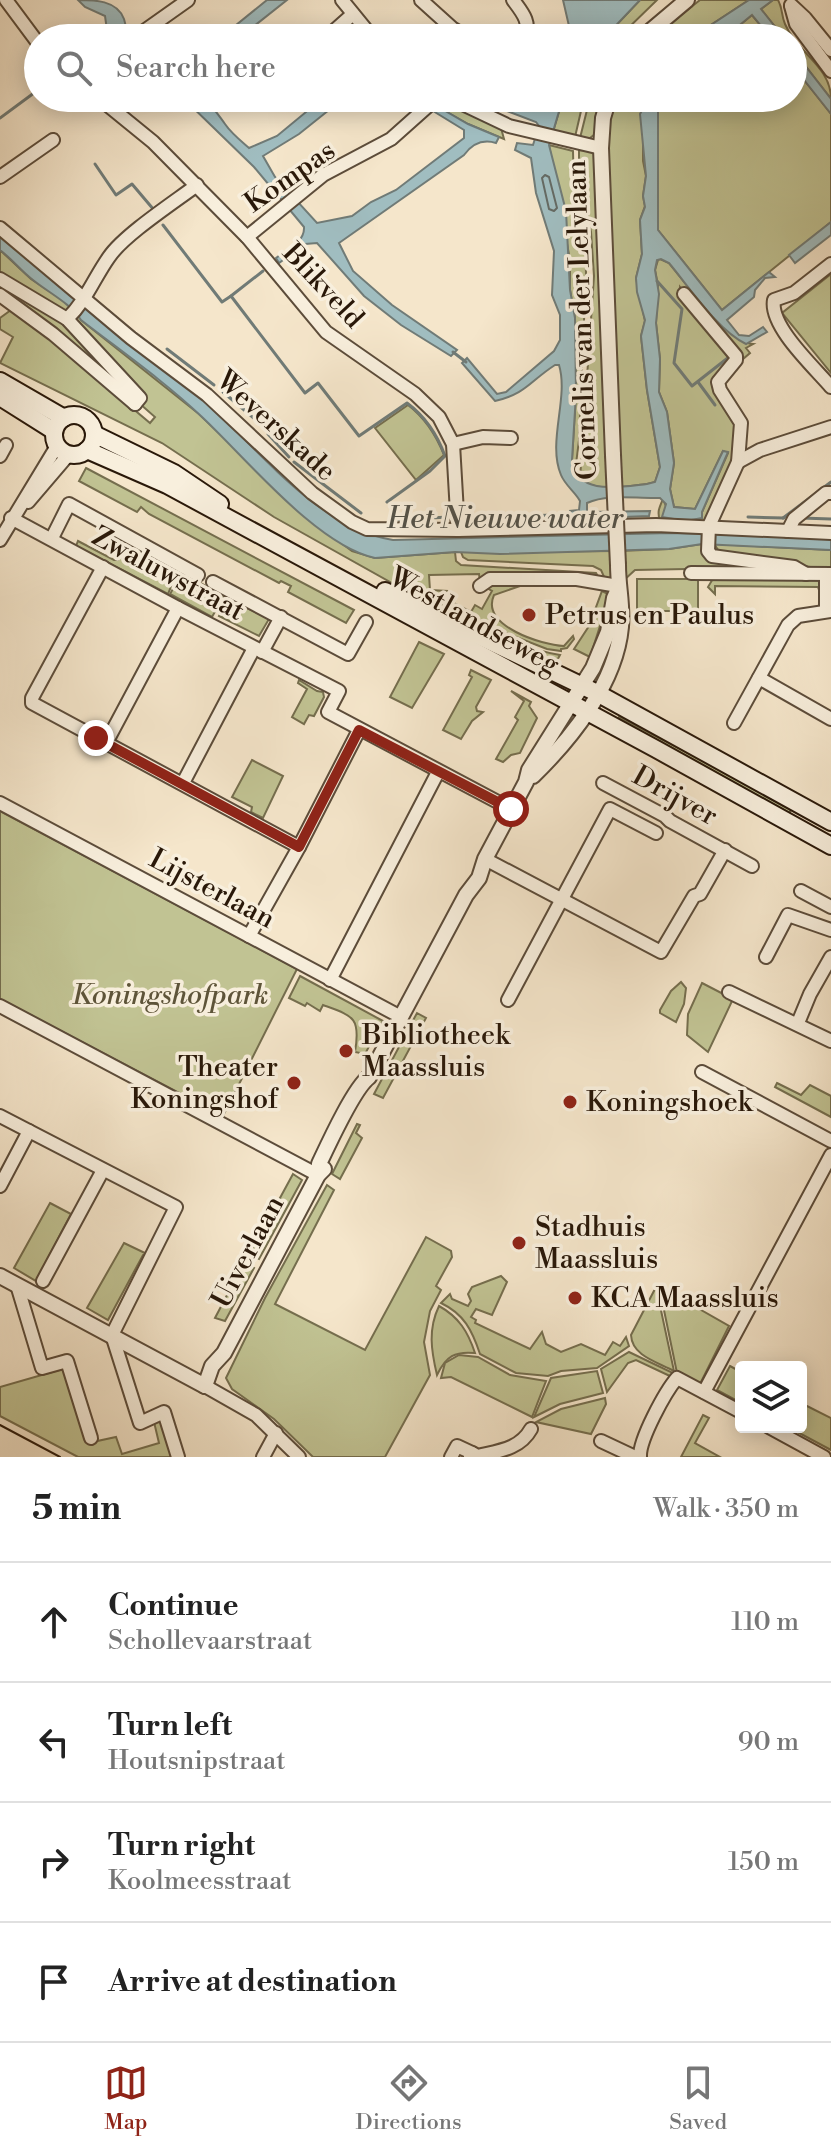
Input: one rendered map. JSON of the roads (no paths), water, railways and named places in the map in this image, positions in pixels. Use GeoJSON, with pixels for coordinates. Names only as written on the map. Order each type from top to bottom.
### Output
{"type":"FeatureCollection","features":[{"type":"Feature","properties":{"kind":"main road"},"geometry":{"type":"LineString","coordinates":[[0,381],[79,455],[87,450],[94,434]]}},
{"type":"Feature","properties":{"kind":"main road"},"geometry":{"type":"LineString","coordinates":[[0,397],[61,437]]}},
{"type":"Feature","properties":{"kind":"main road","name":"Westlandseweg"},"geometry":{"type":"LineString","coordinates":[[61,437],[82,417],[90,424],[94,434],[174,473],[243,519],[288,544],[590,690],[831,822]]}},
{"type":"Feature","properties":{"kind":"main road","name":"Westlandseweg"},"geometry":{"type":"LineString","coordinates":[[87,450],[167,485],[831,846]]}},
{"type":"Feature","properties":{"kind":"street"},"geometry":{"type":"LineString","coordinates":[[342,0],[361,24]]}},
{"type":"Feature","properties":{"kind":"street"},"geometry":{"type":"LineString","coordinates":[[421,0],[441,24]]}},
{"type":"Feature","properties":{"kind":"street"},"geometry":{"type":"LineString","coordinates":[[513,0],[527,24]]}},
{"type":"Feature","properties":{"kind":"street"},"geometry":{"type":"LineString","coordinates":[[659,24],[687,0]]}},
{"type":"Feature","properties":{"kind":"street"},"geometry":{"type":"LineString","coordinates":[[152,24],[180,2]]}},
{"type":"Feature","properties":{"kind":"street"},"geometry":{"type":"LineString","coordinates":[[789,3],[831,50]]}},
{"type":"Feature","properties":{"kind":"street"},"geometry":{"type":"LineString","coordinates":[[789,3],[796,24]]}},
{"type":"Feature","properties":{"kind":"street"},"geometry":{"type":"LineString","coordinates":[[5,5],[24,27]]}},
{"type":"Feature","properties":{"kind":"street"},"geometry":{"type":"LineString","coordinates":[[342,24],[353,14]]}},
{"type":"Feature","properties":{"kind":"street"},"geometry":{"type":"LineString","coordinates":[[807,39],[831,71]]}},
{"type":"Feature","properties":{"kind":"street","name":"Blikveld"},"geometry":{"type":"LineString","coordinates":[[116,112],[153,142],[247,237],[326,332],[428,404],[447,429],[453,444],[458,530]]}},
{"type":"Feature","properties":{"kind":"street","name":"Kompas"},"geometry":{"type":"LineString","coordinates":[[247,237],[323,175],[391,139],[422,112]]}},
{"type":"Feature","properties":{"kind":"street"},"geometry":{"type":"LineString","coordinates":[[480,112],[509,126],[553,139],[601,148]]}},
{"type":"Feature","properties":{"kind":"street","name":"Cornelis van der Lelylaan"},"geometry":{"type":"LineString","coordinates":[[579,708],[590,690],[607,675],[621,631],[623,602],[618,588],[601,148],[605,112]]}},
{"type":"Feature","properties":{"kind":"street"},"geometry":{"type":"LineString","coordinates":[[0,177],[53,140]]}},
{"type":"Feature","properties":{"kind":"street"},"geometry":{"type":"LineString","coordinates":[[69,318],[85,300],[110,255],[197,185]]}},
{"type":"Feature","properties":{"kind":"street","name":"Weverskade"},"geometry":{"type":"LineString","coordinates":[[0,228],[85,300],[207,395],[290,474],[352,522],[367,529],[628,525],[831,533]]}},
{"type":"Feature","properties":{"kind":"street"},"geometry":{"type":"LineString","coordinates":[[831,264],[794,293],[774,300],[772,308],[779,325],[831,387]]}},
{"type":"Feature","properties":{"kind":"street"},"geometry":{"type":"LineString","coordinates":[[0,279],[69,318],[140,398],[135,404],[63,342],[0,295]]}},
{"type":"Feature","properties":{"kind":"street"},"geometry":{"type":"LineString","coordinates":[[684,294],[736,356],[718,382],[741,423],[738,462],[709,529],[708,551],[712,556],[794,567],[806,574]]}},
{"type":"Feature","properties":{"kind":"street"},"geometry":{"type":"LineString","coordinates":[[738,462],[760,450],[831,427]]}},
{"type":"Feature","properties":{"kind":"street"},"geometry":{"type":"LineString","coordinates":[[0,540],[61,437]]}},
{"type":"Feature","properties":{"kind":"street"},"geometry":{"type":"LineString","coordinates":[[453,444],[483,437],[511,438]]}},
{"type":"Feature","properties":{"kind":"street"},"geometry":{"type":"LineString","coordinates":[[788,531],[794,519],[826,493],[831,493]]}},
{"type":"Feature","properties":{"kind":"street","name":"Zwaluwstraat"},"geometry":{"type":"LineString","coordinates":[[52,538],[69,504],[198,575]]}},
{"type":"Feature","properties":{"kind":"street","name":"Zwaluwstraat"},"geometry":{"type":"LineString","coordinates":[[11,518],[339,691],[328,712],[359,730]]}},
{"type":"Feature","properties":{"kind":"street"},"geometry":{"type":"LineString","coordinates":[[103,567],[32,703],[299,847]]}},
{"type":"Feature","properties":{"kind":"street"},"geometry":{"type":"LineString","coordinates":[[691,573],[828,574],[828,611],[798,616],[788,625],[734,723]]}},
{"type":"Feature","properties":{"kind":"street"},"geometry":{"type":"LineString","coordinates":[[480,586],[490,579],[577,579],[618,588]]}},
{"type":"Feature","properties":{"kind":"street","name":"Zwaluwstraat"},"geometry":{"type":"LineString","coordinates":[[213,582],[348,654],[366,622]]}},
{"type":"Feature","properties":{"kind":"street"},"geometry":{"type":"LineString","coordinates":[[106,743],[178,608]]}},
{"type":"Feature","properties":{"kind":"street","name":"Zwaluwstraat"},"geometry":{"type":"LineString","coordinates":[[258,650],[281,617]]}},
{"type":"Feature","properties":{"kind":"street"},"geometry":{"type":"LineString","coordinates":[[183,783],[258,650]]}},
{"type":"Feature","properties":{"kind":"street"},"geometry":{"type":"LineString","coordinates":[[759,678],[831,719]]}},
{"type":"Feature","properties":{"kind":"street","name":"Uiverlaan"},"geometry":{"type":"LineString","coordinates":[[205,1386],[212,1366],[224,1353],[318,1175],[326,1149],[363,1082],[369,1077],[466,895],[472,874],[485,859],[526,782],[535,775],[579,708]]}},
{"type":"Feature","properties":{"kind":"street"},"geometry":{"type":"LineString","coordinates":[[249,936],[359,730],[511,809]]}},
{"type":"Feature","properties":{"kind":"street"},"geometry":{"type":"LineString","coordinates":[[330,980],[438,772]]}},
{"type":"Feature","properties":{"kind":"street","name":"Drijver"},"geometry":{"type":"LineString","coordinates":[[603,783],[752,866]]}},
{"type":"Feature","properties":{"kind":"street","name":"Lijsterlaan"},"geometry":{"type":"LineString","coordinates":[[0,803],[401,1017]]}},
{"type":"Feature","properties":{"kind":"street"},"geometry":{"type":"LineString","coordinates":[[508,1000],[610,809],[656,833]]}},
{"type":"Feature","properties":{"kind":"street"},"geometry":{"type":"LineString","coordinates":[[485,859],[661,952],[725,850]]}},
{"type":"Feature","properties":{"kind":"street"},"geometry":{"type":"LineString","coordinates":[[801,891],[831,907]]}},
{"type":"Feature","properties":{"kind":"street"},"geometry":{"type":"LineString","coordinates":[[766,957],[788,915],[831,930]]}},
{"type":"Feature","properties":{"kind":"street"},"geometry":{"type":"LineString","coordinates":[[798,1023],[831,957]]}},
{"type":"Feature","properties":{"kind":"street"},"geometry":{"type":"LineString","coordinates":[[729,992],[831,1041]]}},
{"type":"Feature","properties":{"kind":"street"},"geometry":{"type":"LineString","coordinates":[[0,1006],[318,1175]]}},
{"type":"Feature","properties":{"kind":"street"},"geometry":{"type":"LineString","coordinates":[[702,1072],[831,1141]]}},
{"type":"Feature","properties":{"kind":"street"},"geometry":{"type":"LineString","coordinates":[[0,1116],[176,1207],[112,1335],[140,1423],[164,1412],[178,1457]]}},
{"type":"Feature","properties":{"kind":"street"},"geometry":{"type":"LineString","coordinates":[[0,1186],[29,1131]]}},
{"type":"Feature","properties":{"kind":"street"},"geometry":{"type":"LineString","coordinates":[[704,1392],[831,1155]]}},
{"type":"Feature","properties":{"kind":"street"},"geometry":{"type":"LineString","coordinates":[[43,1281],[103,1170]]}},
{"type":"Feature","properties":{"kind":"street"},"geometry":{"type":"LineString","coordinates":[[0,1276],[256,1415],[299,1457]]}},
{"type":"Feature","properties":{"kind":"street"},"geometry":{"type":"LineString","coordinates":[[17,1285],[42,1368],[67,1361],[91,1438]]}},
{"type":"Feature","properties":{"kind":"street"},"geometry":{"type":"LineString","coordinates":[[601,1441],[638,1457],[649,1428],[677,1378],[735,1409]]}},
{"type":"Feature","properties":{"kind":"street"},"geometry":{"type":"LineString","coordinates":[[451,1457],[457,1446],[478,1456],[518,1445],[531,1429]]}},
{"type":"Feature","properties":{"kind":"street"},"geometry":{"type":"LineString","coordinates":[[263,1457],[276,1433]]}},
{"type":"Feature","properties":{"kind":"street"},"geometry":{"type":"LineString","coordinates":[[780,1433],[824,1457]]}},
{"type":"Feature","properties":{"kind":"water"},"geometry":{"type":"Polygon","coordinates":[[[78,0],[104,2],[121,13],[125,24],[106,24],[105,16],[85,7],[78,0]]]}},
{"type":"Feature","properties":{"kind":"water"},"geometry":{"type":"Polygon","coordinates":[[[267,0],[287,0],[257,24],[237,24],[267,0]]]}},
{"type":"Feature","properties":{"kind":"water"},"geometry":{"type":"Polygon","coordinates":[[[563,0],[640,0],[617,24],[569,24],[563,0]]]}},
{"type":"Feature","properties":{"kind":"water"},"geometry":{"type":"Polygon","coordinates":[[[749,0],[773,0],[761,9],[773,24],[759,24],[752,15],[741,24],[712,24],[749,0]]]}},
{"type":"Feature","properties":{"kind":"water"},"geometry":{"type":"Polygon","coordinates":[[[807,68],[831,99],[831,114],[807,84],[807,68]]]}},
{"type":"Feature","properties":{"kind":"water"},"geometry":{"type":"Polygon","coordinates":[[[197,112],[216,112],[230,131],[249,148],[277,136],[306,112],[326,112],[299,134],[263,156],[275,177],[317,223],[352,216],[396,190],[464,138],[464,130],[435,112],[447,112],[499,137],[496,143],[474,145],[339,243],[353,271],[392,305],[457,350],[451,356],[401,325],[364,296],[317,243],[305,244],[279,263],[276,258],[302,237],[304,227],[254,167],[197,112]]]}},
{"type":"Feature","properties":{"kind":"water"},"geometry":{"type":"Polygon","coordinates":[[[510,112],[559,112],[549,145],[566,211],[570,290],[575,318],[576,394],[572,460],[582,479],[601,487],[647,484],[655,482],[660,467],[641,336],[645,320],[636,278],[642,254],[640,220],[645,207],[646,176],[641,112],[658,112],[658,230],[722,310],[769,272],[775,277],[765,278],[755,290],[754,297],[727,320],[739,335],[749,336],[763,327],[767,332],[746,344],[714,319],[669,263],[657,260],[659,392],[667,412],[674,463],[670,489],[674,507],[695,509],[723,451],[728,452],[702,518],[686,521],[662,517],[666,504],[660,498],[622,497],[587,503],[587,512],[650,511],[649,516],[571,519],[570,511],[579,510],[580,501],[563,479],[557,462],[562,391],[559,365],[521,391],[495,401],[462,363],[467,358],[497,394],[506,392],[554,351],[560,340],[560,315],[552,295],[554,251],[536,193],[531,158],[515,150],[517,143],[533,145],[539,126],[510,112]]]}},
{"type":"Feature","properties":{"kind":"water"},"geometry":{"type":"Polygon","coordinates":[[[831,222],[831,235],[795,263],[789,255],[831,222]]]}},
{"type":"Feature","properties":{"kind":"water"},"geometry":{"type":"Polygon","coordinates":[[[0,233],[91,311],[199,396],[288,482],[338,519],[365,532],[393,540],[670,533],[831,537],[831,550],[702,544],[669,549],[500,554],[455,552],[375,558],[353,550],[306,519],[187,403],[24,273],[0,250],[0,233]]]}},
{"type":"Feature","properties":{"kind":"waterway"},"geometry":{"type":"LineString","coordinates":[[0,118],[24,100]]}},
{"type":"Feature","properties":{"kind":"waterway"},"geometry":{"type":"LineString","coordinates":[[95,164],[116,195],[132,184],[154,210]]}},
{"type":"Feature","properties":{"kind":"waterway","name":"Het Nieuwe water"},"geometry":{"type":"LineString","coordinates":[[163,225],[222,302],[231,296],[305,393],[318,383],[359,436],[407,403],[425,420],[445,456],[430,471],[387,502]]}},
{"type":"Feature","properties":{"kind":"waterway"},"geometry":{"type":"LineString","coordinates":[[231,296],[263,271]]}},
{"type":"Feature","properties":{"kind":"waterway"},"geometry":{"type":"LineString","coordinates":[[657,281],[682,309],[674,363],[692,386],[729,357]]}},
{"type":"Feature","properties":{"kind":"waterway"},"geometry":{"type":"LineString","coordinates":[[167,349],[214,385]]}},
{"type":"Feature","properties":{"kind":"waterway"},"geometry":{"type":"LineString","coordinates":[[453,352],[466,362]]}},
{"type":"Feature","properties":{"kind":"waterway"},"geometry":{"type":"LineString","coordinates":[[698,382],[715,405]]}},
{"type":"Feature","properties":{"kind":"waterway"},"geometry":{"type":"LineString","coordinates":[[223,392],[263,426]]}},
{"type":"Feature","properties":{"kind":"waterway"},"geometry":{"type":"LineString","coordinates":[[268,434],[289,457]]}},
{"type":"Feature","properties":{"kind":"waterway"},"geometry":{"type":"LineString","coordinates":[[294,462],[361,513]]}},
{"type":"Feature","properties":{"kind":"waterway"},"geometry":{"type":"LineString","coordinates":[[783,518],[831,482]]}},
{"type":"Feature","properties":{"kind":"waterway","name":"Het Nieuwe water"},"geometry":{"type":"LineString","coordinates":[[523,516],[555,515]]}},
{"type":"Feature","properties":{"kind":"waterway","name":"Het Nieuwe water"},"geometry":{"type":"LineString","coordinates":[[464,517],[508,516]]}},
{"type":"Feature","properties":{"kind":"waterway","name":"Het Nieuwe water"},"geometry":{"type":"LineString","coordinates":[[430,518],[449,517]]}},
{"type":"Feature","properties":{"kind":"waterway"},"geometry":{"type":"LineString","coordinates":[[748,517],[784,518]]}},
{"type":"Feature","properties":{"kind":"waterway"},"geometry":{"type":"LineString","coordinates":[[801,518],[831,519]]}},
{"type":"Feature","properties":{"kind":"waterway","name":"Het Nieuwe water"},"geometry":{"type":"LineString","coordinates":[[398,520],[418,519]]}},
{"type":"Feature","properties":{"kind":"tram line"},"geometry":{"type":"LineString","coordinates":[[0,1425],[60,1457]]}},
{"type":"Feature","properties":{"kind":"place","name":"Petrus en Paulus"},"geometry":{"type":"Point","coordinates":[529,615]}},
{"type":"Feature","properties":{"kind":"place","name":"Bibliotheek Maassluis"},"geometry":{"type":"Point","coordinates":[346,1051]}},
{"type":"Feature","properties":{"kind":"place","name":"Theater Koningshof"},"geometry":{"type":"Point","coordinates":[294,1083]}},
{"type":"Feature","properties":{"kind":"place","name":"Koningshoek"},"geometry":{"type":"Point","coordinates":[570,1102]}},
{"type":"Feature","properties":{"kind":"place","name":"Stadhuis Maassluis"},"geometry":{"type":"Point","coordinates":[519,1243]}},
{"type":"Feature","properties":{"kind":"place","name":"KCA Maassluis"},"geometry":{"type":"Point","coordinates":[575,1298]}},
{"type":"Feature","properties":{"kind":"park label","name":"Koningshofpark"},"geometry":{"type":"Point","coordinates":[170,995]}}]}
